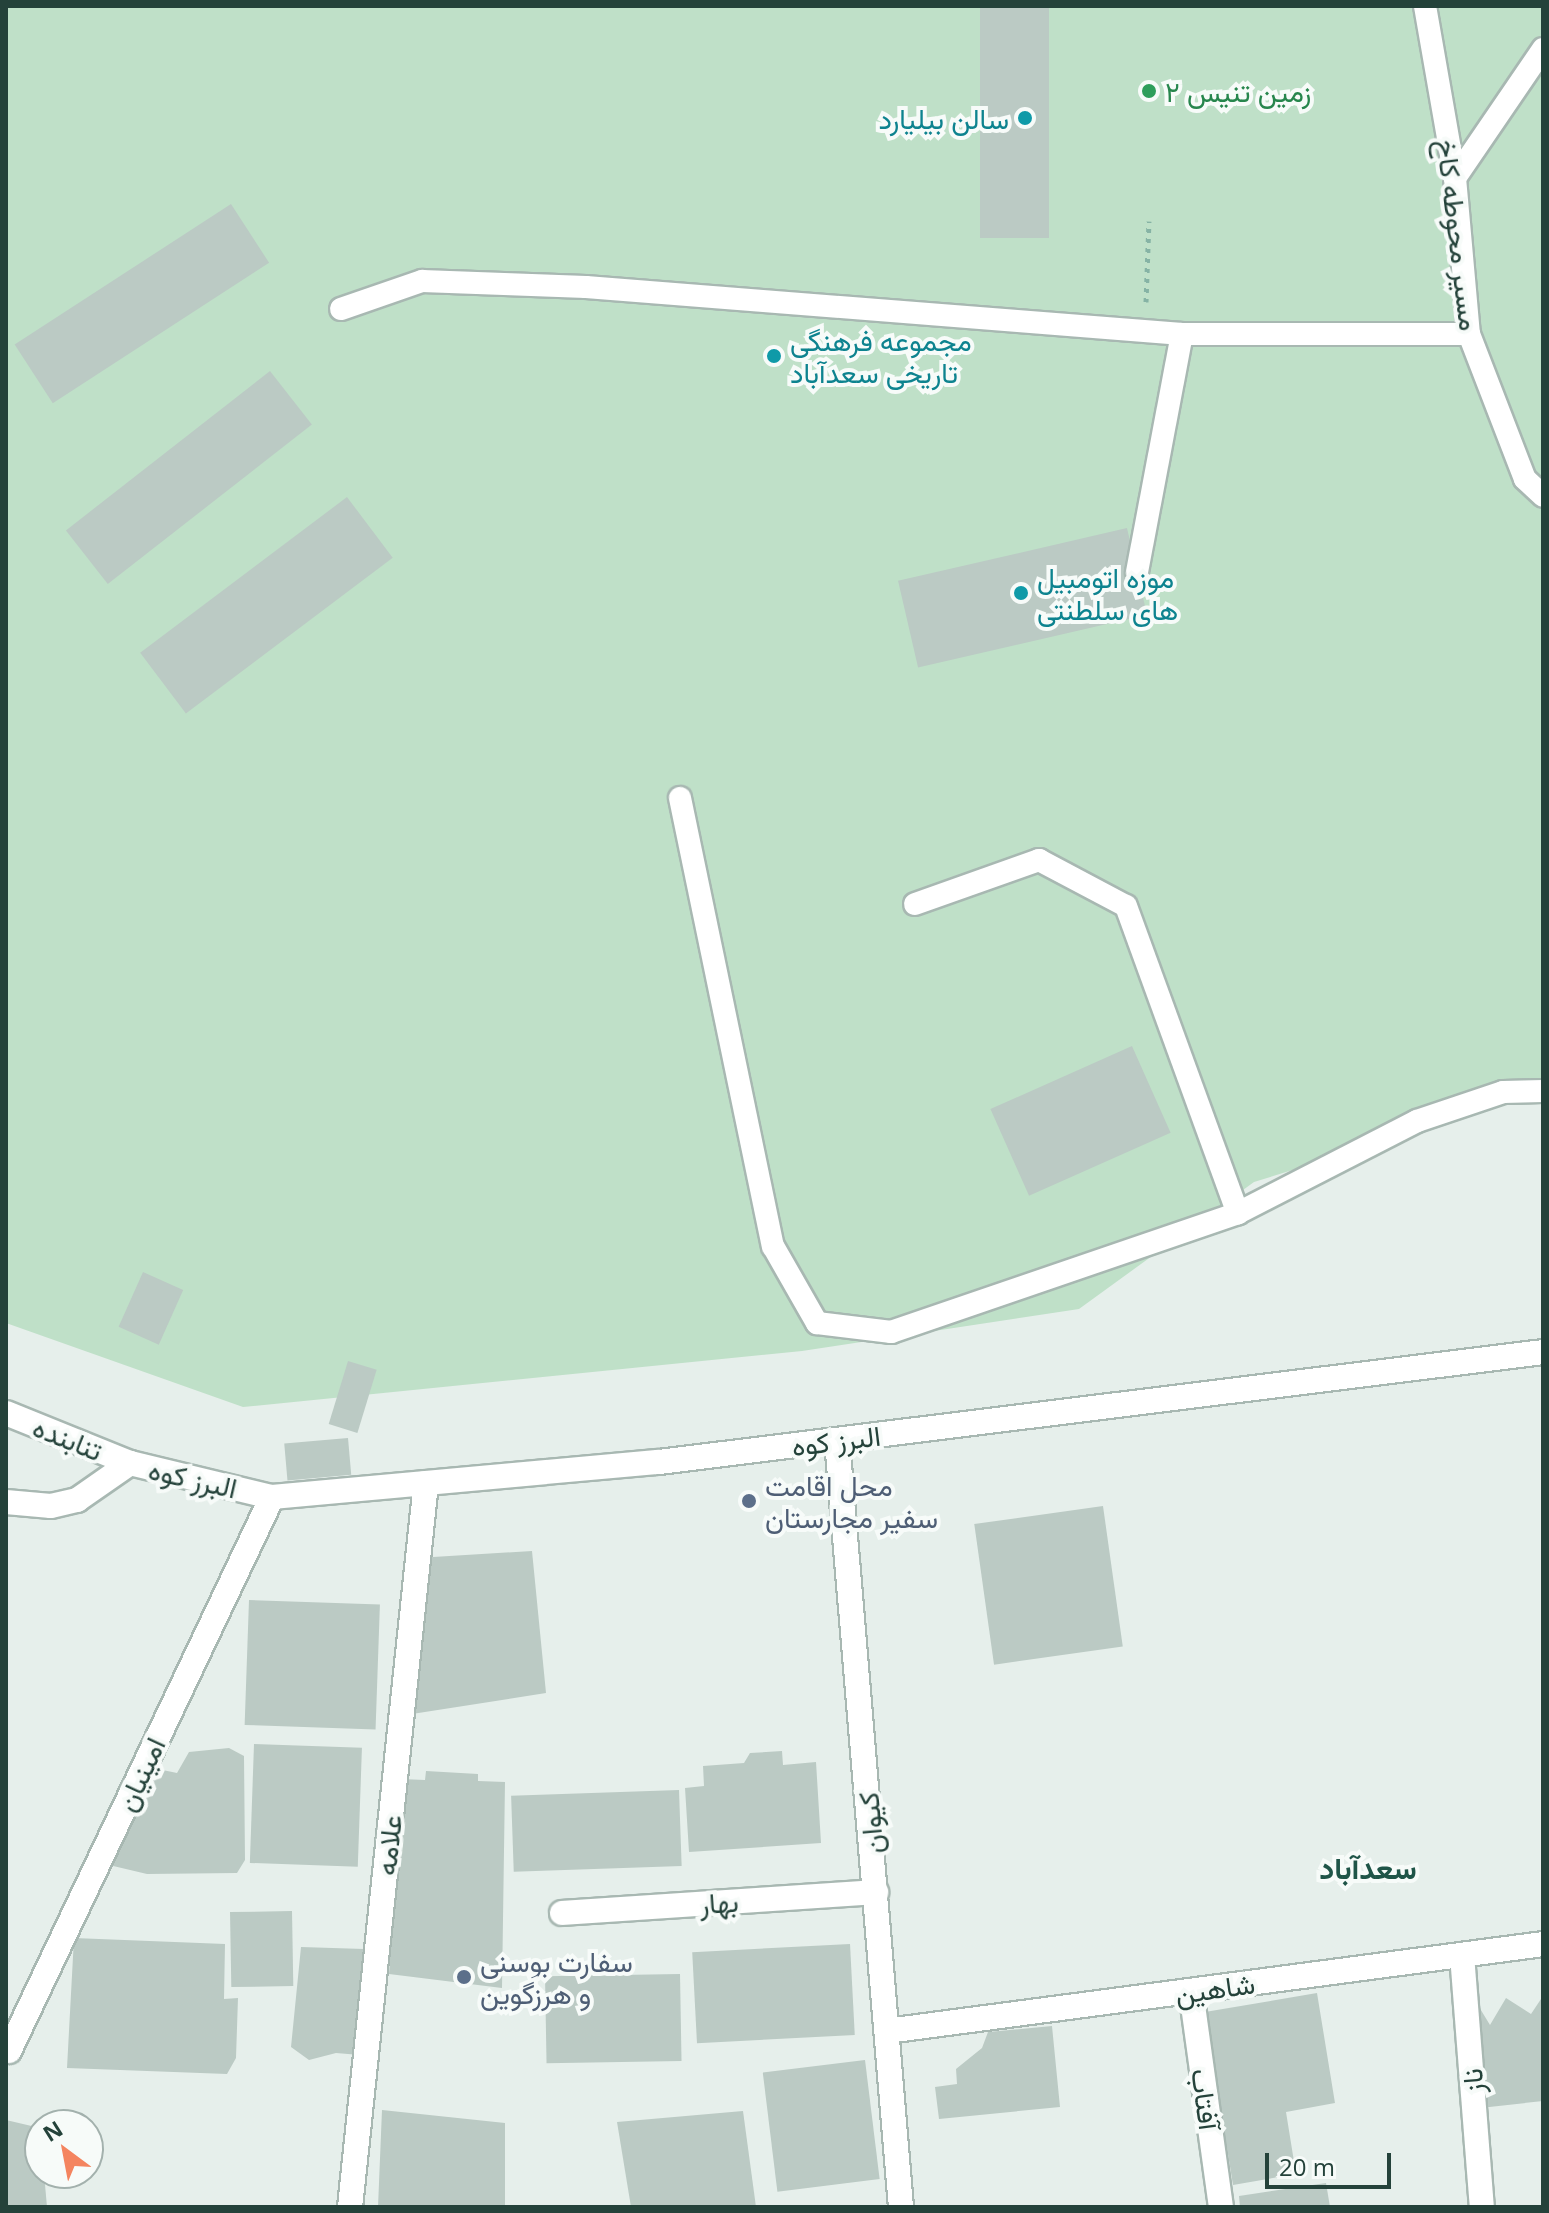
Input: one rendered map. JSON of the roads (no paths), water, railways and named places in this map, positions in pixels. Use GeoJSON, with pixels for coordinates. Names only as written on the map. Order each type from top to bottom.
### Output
{"type":"FeatureCollection","features":[{"type":"Feature","properties":{"kind":"street","name":"البرز کوه"},"geometry":{"type":"LineString","coordinates":[[130,1463],[272,1497],[837,1440],[1543,1352]]}},
{"type":"Feature","properties":{"kind":"street","name":"تنابنده"},"geometry":{"type":"LineString","coordinates":[[6,1413],[130,1463]]}},
{"type":"Feature","properties":{"kind":"street","name":"کیوان"},"geometry":{"type":"LineString","coordinates":[[837,1440],[901,2207]]}},
{"type":"Feature","properties":{"kind":"street"},"geometry":{"type":"LineString","coordinates":[[6,1502],[51,1506],[77,1500],[130,1463]]}},
{"type":"Feature","properties":{"kind":"street","name":"علامه"},"geometry":{"type":"LineString","coordinates":[[350,2207],[426,1483]]}},
{"type":"Feature","properties":{"kind":"street","name":"امینیان"},"geometry":{"type":"LineString","coordinates":[[9,2051],[272,1497]]}},
{"type":"Feature","properties":{"kind":"street","name":"بهار"},"geometry":{"type":"LineString","coordinates":[[562,1913],[876,1892]]}},
{"type":"Feature","properties":{"kind":"street","name":"شاهین"},"geometry":{"type":"LineString","coordinates":[[887,2031],[1543,1944]]}},
{"type":"Feature","properties":{"kind":"street","name":"ناز"},"geometry":{"type":"LineString","coordinates":[[1462,1955],[1482,2207]]}},
{"type":"Feature","properties":{"kind":"street","name":"آفتاب"},"geometry":{"type":"LineString","coordinates":[[1191,1991],[1221,2207]]}},
{"type":"Feature","properties":{"kind":"lane","name":"مسیر محوطه کاخ"},"geometry":{"type":"LineString","coordinates":[[1425,6],[1455,178],[1469,334],[1525,479],[1543,496]]}},
{"type":"Feature","properties":{"kind":"lane"},"geometry":{"type":"LineString","coordinates":[[1455,178],[1543,49]]}},
{"type":"Feature","properties":{"kind":"lane"},"geometry":{"type":"LineString","coordinates":[[341,309],[422,281],[586,287],[1182,334],[1469,334]]}},
{"type":"Feature","properties":{"kind":"lane"},"geometry":{"type":"LineString","coordinates":[[1137,572],[1182,334]]}},
{"type":"Feature","properties":{"kind":"lane"},"geometry":{"type":"LineString","coordinates":[[680,798],[773,1246],[817,1323],[891,1332],[1238,1213],[1417,1121],[1503,1092],[1543,1091]]}},
{"type":"Feature","properties":{"kind":"lane"},"geometry":{"type":"LineString","coordinates":[[915,904],[1039,860],[1126,906],[1238,1213]]}},
{"type":"Feature","properties":{"kind":"place","name":"زمین تنیس ۲"},"geometry":{"type":"Point","coordinates":[1149,91]}},
{"type":"Feature","properties":{"kind":"place","name":"سالن بیلیارد"},"geometry":{"type":"Point","coordinates":[1025,118]}},
{"type":"Feature","properties":{"kind":"place","name":"مجموعه فرهنگی تاریخی سعدآباد"},"geometry":{"type":"Point","coordinates":[774,356]}},
{"type":"Feature","properties":{"kind":"place","name":"موزه اتومبیل های سلطنتی"},"geometry":{"type":"Point","coordinates":[1021,593]}},
{"type":"Feature","properties":{"kind":"place","name":"محل اقامت سفیر مجارستان"},"geometry":{"type":"Point","coordinates":[749,1501]}},
{"type":"Feature","properties":{"kind":"place","name":"سفارت بوسنی و هرزگوین"},"geometry":{"type":"Point","coordinates":[464,1977]}},
{"type":"Feature","properties":{"kind":"district","name":"سعدآباد"},"geometry":{"type":"Point","coordinates":[1368,1868]}}]}
